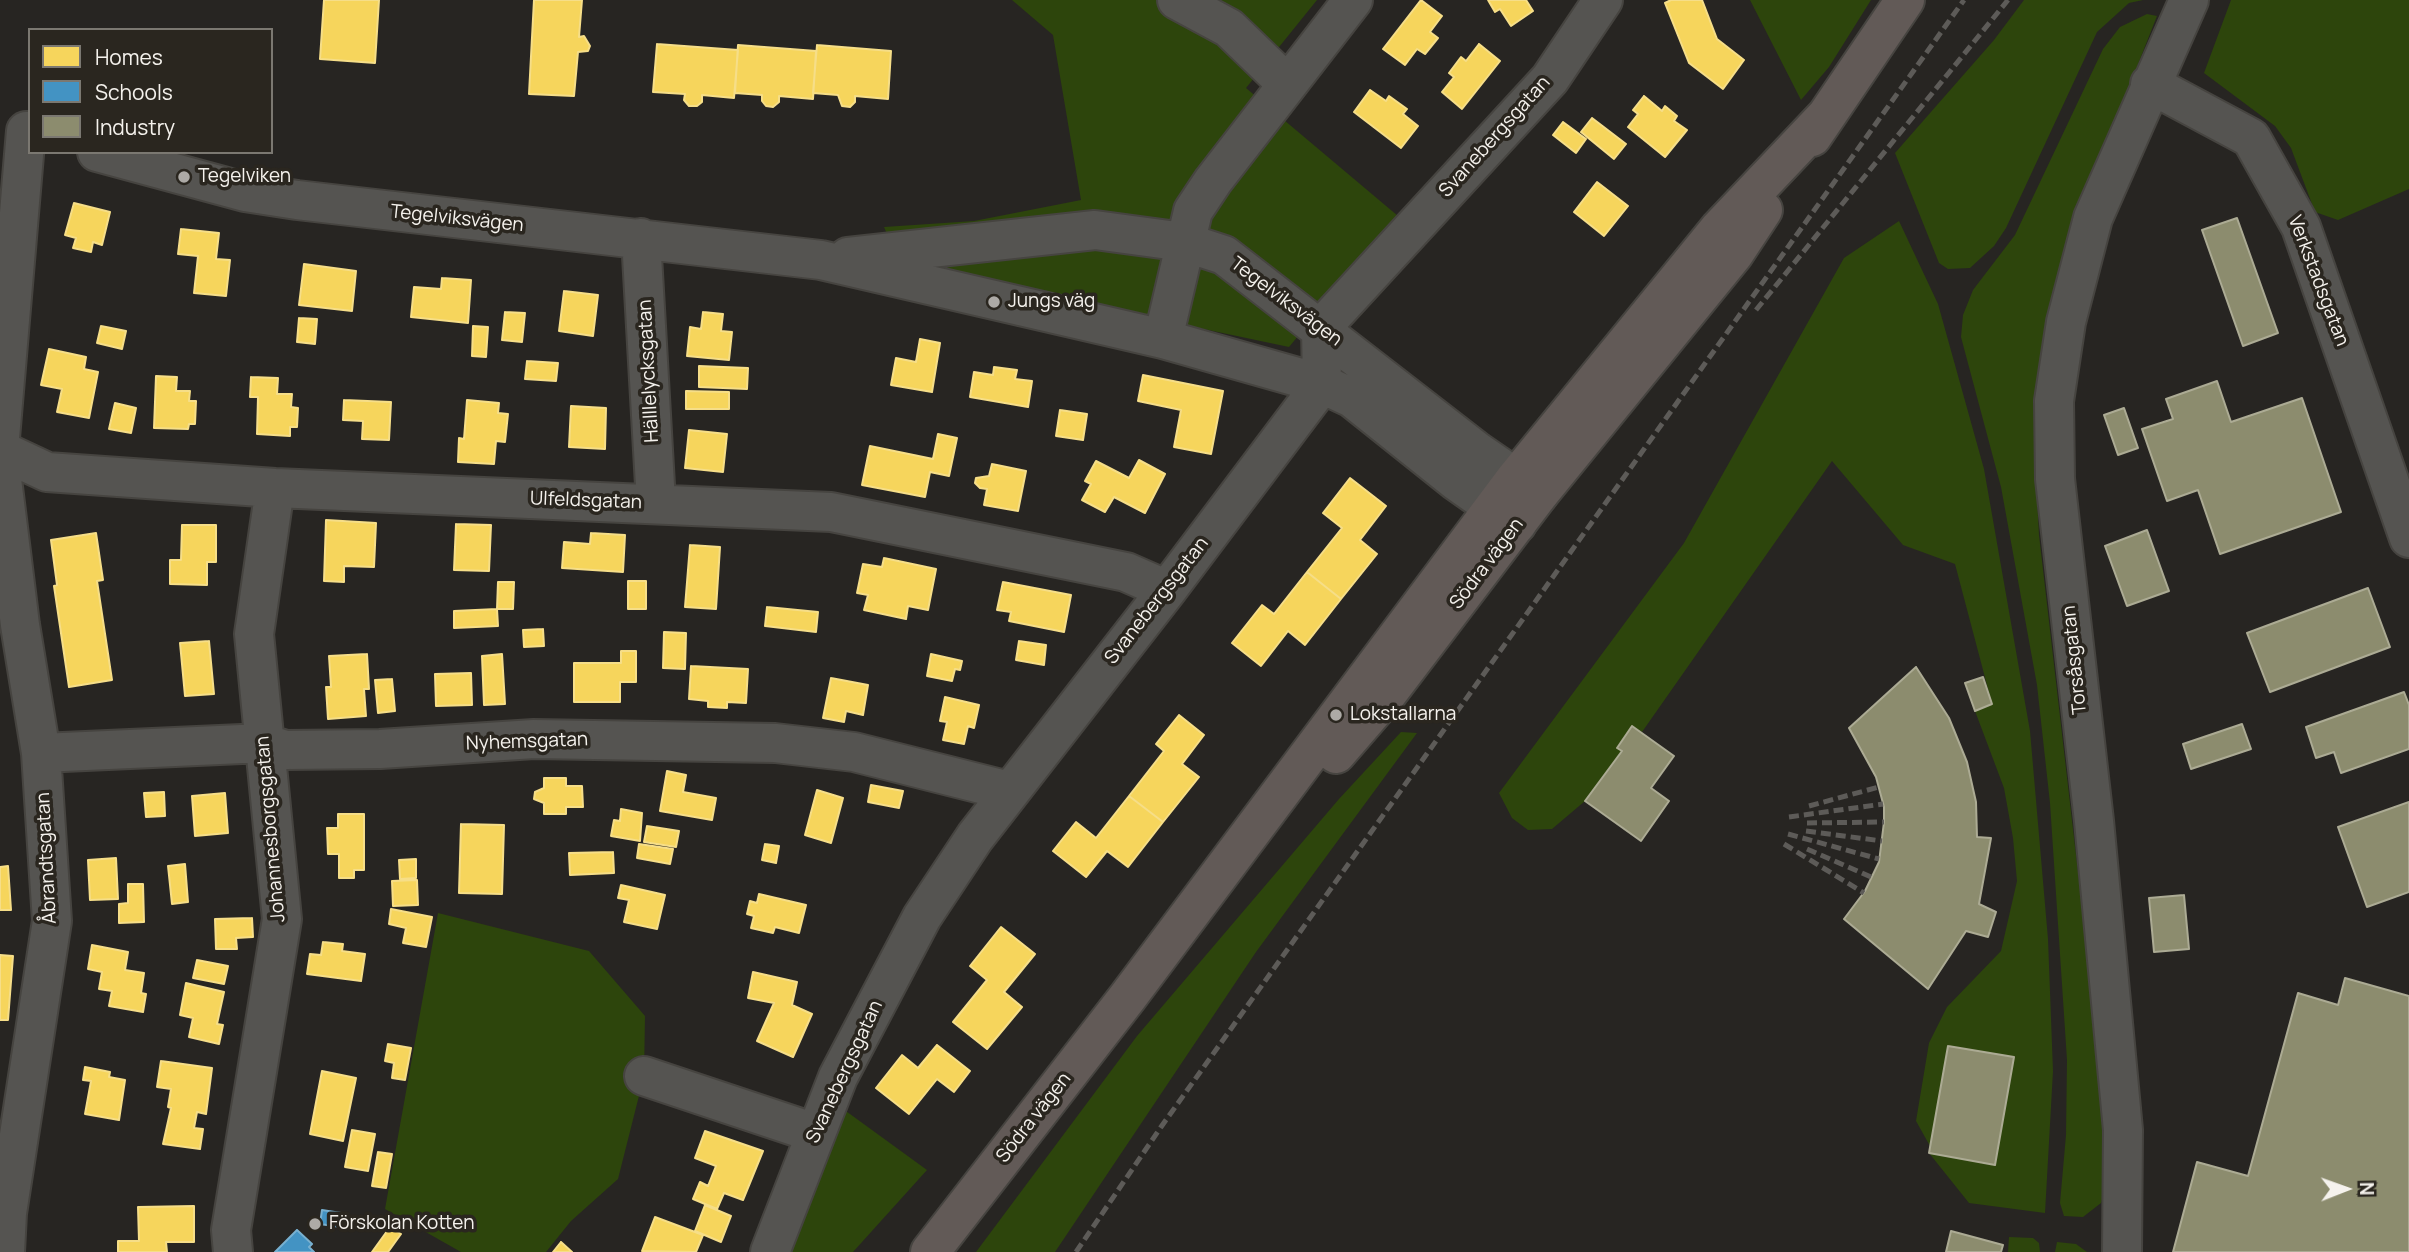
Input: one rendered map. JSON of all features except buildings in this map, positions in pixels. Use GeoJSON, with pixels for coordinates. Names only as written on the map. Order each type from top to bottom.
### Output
{"type":"FeatureCollection","features":[{"type":"Feature","properties":{"kind":"main road","name":"Södra vägen"},"geometry":{"type":"LineString","coordinates":[[934,1247],[1516,501],[1719,229],[1827,115],[1905,0]]}},
{"type":"Feature","properties":{"kind":"street"},"geometry":{"type":"LineString","coordinates":[[1177,0],[1229,28],[1287,84]]}},
{"type":"Feature","properties":{"kind":"street"},"geometry":{"type":"LineString","coordinates":[[1163,339],[1184,242],[1200,201],[1353,0]]}},
{"type":"Feature","properties":{"kind":"street","name":"Svanebergsgatan"},"geometry":{"type":"LineString","coordinates":[[1321,328],[1550,79],[1603,0]]}},
{"type":"Feature","properties":{"kind":"street","name":"Torsåsgatan"},"geometry":{"type":"LineString","coordinates":[[2122,1252],[2123,1130],[2094,821],[2055,479],[2054,401],[2066,322],[2093,218],[2189,0]]}},
{"type":"Feature","properties":{"kind":"street","name":"Verkstadsgatan"},"geometry":{"type":"LineString","coordinates":[[2150,84],[2251,138],[2301,226],[2409,538]]}},
{"type":"Feature","properties":{"kind":"street"},"geometry":{"type":"LineString","coordinates":[[0,438],[18,129]]}},
{"type":"Feature","properties":{"kind":"street","name":"Tegelviksvägen"},"geometry":{"type":"LineString","coordinates":[[103,154],[245,192],[297,200],[821,260],[1163,339],[1321,384],[1352,398],[1516,501]]}},
{"type":"Feature","properties":{"kind":"street","name":"Tegelviksvägen"},"geometry":{"type":"LineString","coordinates":[[821,260],[1095,230],[1184,242],[1224,255],[1321,328],[1516,501]]}},
{"type":"Feature","properties":{"kind":"street","name":"Hälllelycksgatan"},"geometry":{"type":"LineString","coordinates":[[641,238],[656,503]]}},
{"type":"Feature","properties":{"kind":"street"},"geometry":{"type":"LineString","coordinates":[[1321,328],[1321,384]]}},
{"type":"Feature","properties":{"kind":"street","name":"Svanebergsgatan"},"geometry":{"type":"LineString","coordinates":[[770,1252],[838,1077],[922,917],[1009,791],[1167,590],[1321,384]]}},
{"type":"Feature","properties":{"kind":"street","name":"Ulfeldsgatan"},"geometry":{"type":"LineString","coordinates":[[0,450],[47,472],[275,488],[831,512],[1126,572],[1167,590]]}},
{"type":"Feature","properties":{"kind":"street","name":"Åbrandtsgatan"},"geometry":{"type":"LineString","coordinates":[[0,463],[20,625],[41,753],[52,921],[7,1213],[5,1252]]}},
{"type":"Feature","properties":{"kind":"street","name":"Johannesborgsgatan"},"geometry":{"type":"LineString","coordinates":[[233,1252],[231,1230],[282,919],[254,634],[275,488]]}},
{"type":"Feature","properties":{"kind":"street","name":"Nyhemsgatan"},"geometry":{"type":"LineString","coordinates":[[41,753],[264,743],[285,750],[534,739],[775,743],[854,752],[1009,791]]}},
{"type":"Feature","properties":{"kind":"street"},"geometry":{"type":"LineString","coordinates":[[645,1076],[815,1133]]}},
{"type":"Feature","properties":{"kind":"green space"},"geometry":{"type":"Polygon","coordinates":[[[1012,0],[1317,0],[1246,88],[1398,216],[1289,347],[900,265],[884,227],[974,221],[1081,200],[1053,35],[1012,0]]]}},
{"type":"Feature","properties":{"kind":"green space"},"geometry":{"type":"Polygon","coordinates":[[[1750,0],[1871,0],[1829,67],[1801,100],[1750,0]]]}},
{"type":"Feature","properties":{"kind":"green space"},"geometry":{"type":"Polygon","coordinates":[[[2024,0],[2143,0],[2129,3],[2097,32],[2006,228],[1994,246],[1970,268],[1948,269],[1939,263],[1895,153],[1994,40],[2024,0]]]}},
{"type":"Feature","properties":{"kind":"green space"},"geometry":{"type":"Polygon","coordinates":[[[2231,0],[2409,0],[2409,189],[2338,220],[2315,212],[2291,148],[2275,126],[2204,73],[2231,0]]]}},
{"type":"Feature","properties":{"kind":"green space"},"geometry":{"type":"Polygon","coordinates":[[[2147,14],[2157,16],[2087,194],[2037,396],[2034,439],[2039,535],[2104,1097],[2105,1190],[2101,1203],[2083,1217],[2064,1216],[2060,1203],[2066,1135],[2067,1060],[2050,803],[2037,685],[2001,487],[1961,337],[1963,315],[1973,290],[2015,235],[2103,49],[2120,27],[2147,14]]]}},
{"type":"Feature","properties":{"kind":"green space"},"geometry":{"type":"Polygon","coordinates":[[[1899,221],[1938,304],[1984,469],[2030,731],[2048,939],[2053,1071],[2045,1213],[1969,1203],[1929,1153],[1995,1165],[2014,1057],[1948,1046],[1930,1146],[1916,1121],[1929,1043],[1947,1007],[2001,951],[2017,881],[2013,838],[2004,788],[1975,711],[1992,704],[1955,564],[1903,545],[1832,461],[1642,732],[1632,726],[1617,747],[1622,751],[1585,801],[1552,829],[1528,830],[1512,818],[1499,793],[1684,543],[1844,258],[1899,221]]]}},
{"type":"Feature","properties":{"kind":"green space"},"geometry":{"type":"Polygon","coordinates":[[[1401,732],[1417,733],[1256,952],[1055,1252],[976,1252],[1137,1036],[1339,799],[1401,732]]]}},
{"type":"Feature","properties":{"kind":"green space"},"geometry":{"type":"Polygon","coordinates":[[[438,913],[589,951],[645,1016],[644,1076],[618,1179],[571,1221],[546,1252],[461,1252],[385,1209],[438,913]]]}},
{"type":"Feature","properties":{"kind":"green space"},"geometry":{"type":"Polygon","coordinates":[[[839,1106],[927,1170],[853,1252],[788,1252],[839,1106]]]}},
{"type":"Feature","properties":{"kind":"green space"},"geometry":{"type":"Polygon","coordinates":[[[2009,1237],[2033,1238],[2039,1243],[2040,1252],[2008,1252],[2009,1237]]]}},
{"type":"Feature","properties":{"kind":"green space"},"geometry":{"type":"Polygon","coordinates":[[[2057,1242],[2076,1244],[2087,1252],[2055,1252],[2057,1242]]]}},
{"type":"Feature","properties":{"kind":"railway"},"geometry":{"type":"LineString","coordinates":[[1076,1252],[1161,1127],[1964,0]]}},
{"type":"Feature","properties":{"kind":"railway"},"geometry":{"type":"LineString","coordinates":[[1756,310],[2008,0]]}},
{"type":"Feature","properties":{"kind":"railway"},"geometry":{"type":"LineString","coordinates":[[1809,806],[1879,787]]}},
{"type":"Feature","properties":{"kind":"railway"},"geometry":{"type":"LineString","coordinates":[[1789,817],[1883,804]]}},
{"type":"Feature","properties":{"kind":"railway"},"geometry":{"type":"LineString","coordinates":[[1807,823],[1884,822]]}},
{"type":"Feature","properties":{"kind":"railway"},"geometry":{"type":"LineString","coordinates":[[1806,831],[1882,841]]}},
{"type":"Feature","properties":{"kind":"railway"},"geometry":{"type":"LineString","coordinates":[[1788,834],[1879,859]]}},
{"type":"Feature","properties":{"kind":"railway"},"geometry":{"type":"LineString","coordinates":[[1784,844],[1864,893]]}},
{"type":"Feature","properties":{"kind":"railway"},"geometry":{"type":"LineString","coordinates":[[1807,849],[1871,877]]}},
{"type":"Feature","properties":{"kind":"place","name":"Tegelviken"},"geometry":{"type":"Point","coordinates":[184,177]}},
{"type":"Feature","properties":{"kind":"place","name":"Jungs väg"},"geometry":{"type":"Point","coordinates":[994,302]}},
{"type":"Feature","properties":{"kind":"place","name":"Lokstallarna"},"geometry":{"type":"Point","coordinates":[1336,715]}},
{"type":"Feature","properties":{"kind":"place","name":"Förskolan Kotten"},"geometry":{"type":"Point","coordinates":[315,1224]}}]}
